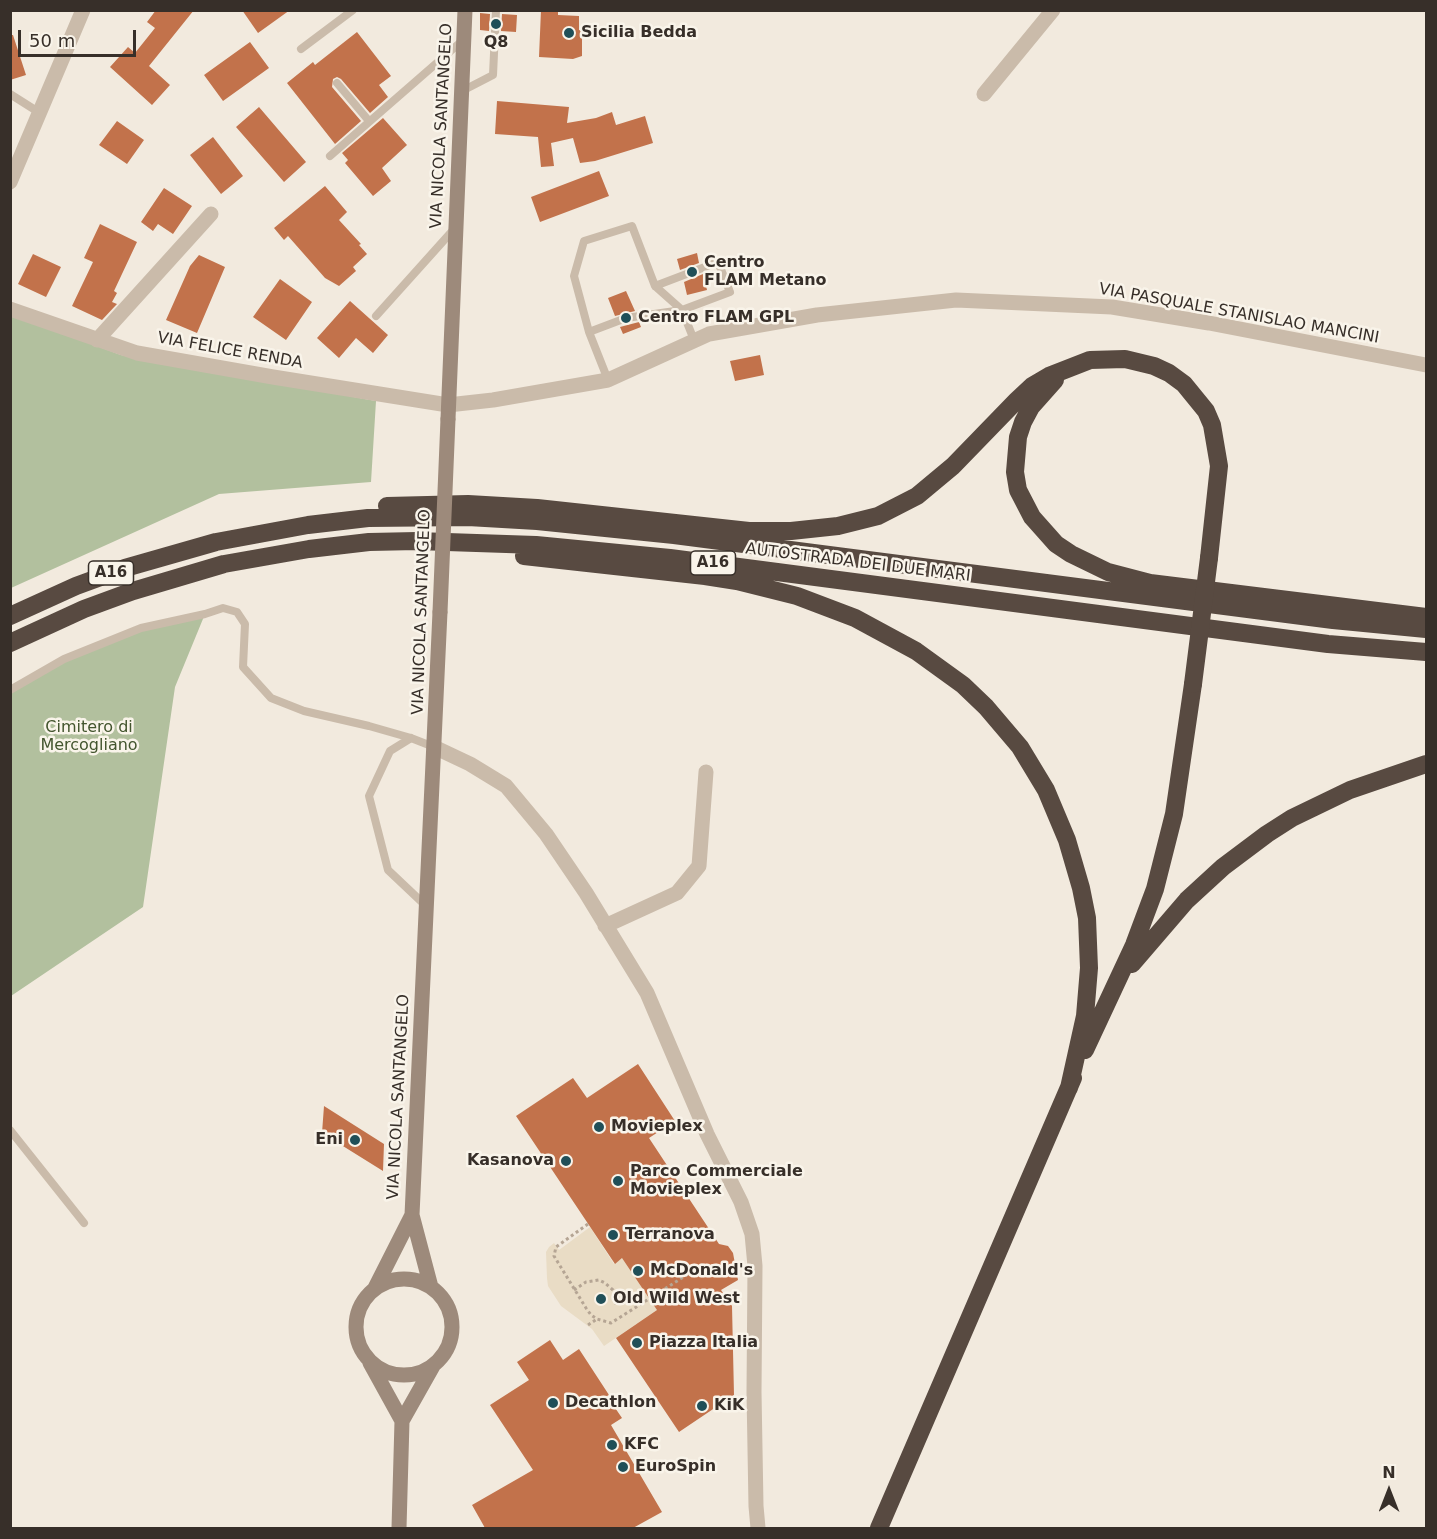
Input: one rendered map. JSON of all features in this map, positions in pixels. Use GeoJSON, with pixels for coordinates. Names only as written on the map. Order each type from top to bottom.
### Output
{"type":"FeatureCollection","features":[{"type":"Feature","properties":{"kind":"highway"},"geometry":{"type":"LineString","coordinates":[[216,542],[262,525],[308,515],[368,507],[417,504],[537,508],[749,531],[791,531],[838,526],[878,516],[917,496],[953,466],[1032,386],[1049,376],[1090,360],[1107,358],[1140,362],[1169,374],[1184,384],[1206,411],[1212,425],[1218,452],[1216,505],[1179,781],[1165,855],[1145,917],[1118,981],[1069,1088],[879,1528]]}},
{"type":"Feature","properties":{"kind":"highway"},"geometry":{"type":"LineString","coordinates":[[1070,367],[1047,388],[1031,407],[1020,429],[1015,454],[1015,472],[1021,497],[1032,517],[1056,544],[1108,572],[1150,583],[1426,617]]}},
{"type":"Feature","properties":{"kind":"highway","name":"AUTOSTRADA DEI DUE MARI"},"geometry":{"type":"LineString","coordinates":[[10,616],[76,586],[125,568],[216,542],[308,525],[368,518],[458,517],[537,521],[674,535],[1333,620],[1426,629]]}},
{"type":"Feature","properties":{"kind":"highway","name":"AUTOSTRADA DEI DUE MARI"},"geometry":{"type":"LineString","coordinates":[[10,643],[84,609],[181,575],[246,560],[369,542],[469,541],[659,557],[1328,644],[1426,652]]}},
{"type":"Feature","properties":{"kind":"highway"},"geometry":{"type":"LineString","coordinates":[[369,542],[669,571],[736,581],[797,596],[836,610],[886,633],[940,667],[986,707],[1020,747],[1046,790],[1075,862],[1086,918],[1089,968],[1084,1016],[1069,1088]]}},
{"type":"Feature","properties":{"kind":"highway"},"geometry":{"type":"LineString","coordinates":[[1118,981],[1187,900],[1244,849],[1292,818],[1320,804],[1382,778],[1426,764]]}},
{"type":"Feature","properties":{"kind":"main road","name":"VIA NICOLA SANTANGELO"},"geometry":{"type":"LineString","coordinates":[[399,1528],[402,1421],[433,1366],[445,1354],[451,1340],[453,1325],[450,1310],[442,1297],[431,1287],[412,1215],[465,10]]}},
{"type":"Feature","properties":{"kind":"main road","name":"VIA NICOLA SANTANGELO"},"geometry":{"type":"LineString","coordinates":[[402,1421],[359,1344],[356,1329],[357,1314],[364,1300],[375,1288],[412,1215]]}},
{"type":"Feature","properties":{"kind":"main road"},"geometry":{"type":"LineString","coordinates":[[375,1288],[389,1281],[403,1278],[431,1287]]}},
{"type":"Feature","properties":{"kind":"main road"},"geometry":{"type":"LineString","coordinates":[[366,1357],[377,1367],[390,1374],[412,1374],[433,1366]]}},
{"type":"Feature","properties":{"kind":"street"},"geometry":{"type":"LineString","coordinates":[[10,182],[83,10]]}},
{"type":"Feature","properties":{"kind":"street"},"geometry":{"type":"LineString","coordinates":[[984,94],[1053,10]]}},
{"type":"Feature","properties":{"kind":"street"},"geometry":{"type":"LineString","coordinates":[[97,340],[211,214]]}},
{"type":"Feature","properties":{"kind":"street","name":"VIA PASQUALE STANISLAO MANCINI"},"geometry":{"type":"LineString","coordinates":[[448,412],[484,401],[608,380],[709,334],[817,315],[956,300],[1112,307],[1221,325],[1426,365]]}},
{"type":"Feature","properties":{"kind":"street","name":"VIA FELICE RENDA"},"geometry":{"type":"LineString","coordinates":[[10,309],[137,352],[448,412]]}},
{"type":"Feature","properties":{"kind":"street"},"geometry":{"type":"LineString","coordinates":[[434,747],[470,764],[506,786],[546,834],[646,993],[707,1134],[741,1202],[752,1234],[755,1266],[755,1438],[758,1528]]}},
{"type":"Feature","properties":{"kind":"street"},"geometry":{"type":"LineString","coordinates":[[605,926],[677,893],[699,866],[706,772]]}},
{"type":"Feature","properties":{"kind":"lane"},"geometry":{"type":"LineString","coordinates":[[462,91],[493,75],[496,10]]}},
{"type":"Feature","properties":{"kind":"lane"},"geometry":{"type":"LineString","coordinates":[[301,49],[348,11]]}},
{"type":"Feature","properties":{"kind":"lane"},"geometry":{"type":"LineString","coordinates":[[330,156],[464,39]]}},
{"type":"Feature","properties":{"kind":"lane"},"geometry":{"type":"LineString","coordinates":[[337,83],[369,121]]}},
{"type":"Feature","properties":{"kind":"lane"},"geometry":{"type":"LineString","coordinates":[[10,94],[39,113]]}},
{"type":"Feature","properties":{"kind":"lane"},"geometry":{"type":"LineString","coordinates":[[608,380],[589,332],[574,276],[584,241],[632,226],[655,285],[682,310],[694,340]]}},
{"type":"Feature","properties":{"kind":"lane"},"geometry":{"type":"LineString","coordinates":[[376,316],[456,227]]}},
{"type":"Feature","properties":{"kind":"lane"},"geometry":{"type":"LineString","coordinates":[[589,332],[626,318],[682,310],[730,292],[718,262],[655,285]]}},
{"type":"Feature","properties":{"kind":"lane"},"geometry":{"type":"LineString","coordinates":[[10,690],[64,659],[141,628],[223,608],[237,612],[246,624],[243,667],[271,698],[304,711],[411,738],[434,747]]}},
{"type":"Feature","properties":{"kind":"lane"},"geometry":{"type":"LineString","coordinates":[[411,738],[390,751],[369,796],[388,870],[426,906]]}},
{"type":"Feature","properties":{"kind":"lane"},"geometry":{"type":"LineString","coordinates":[[10,1130],[84,1223]]}},
{"type":"Feature","properties":{"kind":"path"},"geometry":{"type":"LineString","coordinates":[[588,1224],[556,1247],[554,1256],[591,1315],[597,1319],[611,1323],[704,1264]]}},
{"type":"Feature","properties":{"kind":"path"},"geometry":{"type":"LineString","coordinates":[[574,1290],[586,1282],[605,1283],[613,1290],[616,1305]]}},
{"type":"Feature","properties":{"kind":"path"},"geometry":{"type":"LineString","coordinates":[[588,1325],[597,1319]]}},
{"type":"Feature","properties":{"kind":"green space"},"geometry":{"type":"Polygon","coordinates":[[[10,314],[121,355],[376,401],[371,482],[219,494],[11,588],[10,314]]]}},
{"type":"Feature","properties":{"kind":"green space","name":"Cimitero di Mercogliano"},"geometry":{"type":"Polygon","coordinates":[[[205,614],[175,687],[143,907],[11,996],[11,690],[64,659],[141,628],[205,614]]]}},
{"type":"Feature","properties":{"kind":"shaded area"},"geometry":{"type":"Polygon","coordinates":[[[590,1227],[614,1264],[622,1258],[710,1274],[604,1346],[592,1329],[561,1306],[548,1286],[547,1278],[546,1252],[549,1247],[554,1243],[559,1250],[590,1227]]]}},
{"type":"Feature","properties":{"kind":"building"},"geometry":{"type":"Polygon","coordinates":[[[156,10],[194,10],[149,66],[170,85],[152,105],[110,67],[128,47],[135,53],[155,28],[147,22],[156,10]]]}},
{"type":"Feature","properties":{"kind":"building"},"geometry":{"type":"Polygon","coordinates":[[[242,10],[290,10],[258,33],[242,10]]]}},
{"type":"Feature","properties":{"kind":"building"},"geometry":{"type":"Polygon","coordinates":[[[541,10],[558,10],[558,15],[579,16],[579,30],[582,31],[582,56],[573,59],[539,57],[541,10]]]}},
{"type":"Feature","properties":{"kind":"building"},"geometry":{"type":"Polygon","coordinates":[[[480,13],[490,14],[489,31],[480,30],[480,13]]]}},
{"type":"Feature","properties":{"kind":"building"},"geometry":{"type":"Polygon","coordinates":[[[502,14],[517,15],[516,32],[501,31],[502,14]]]}},
{"type":"Feature","properties":{"kind":"building"},"geometry":{"type":"Polygon","coordinates":[[[357,32],[391,76],[379,85],[388,97],[370,113],[341,79],[337,77],[333,79],[332,87],[361,121],[335,144],[287,83],[313,62],[315,65],[357,32]]]}},
{"type":"Feature","properties":{"kind":"building"},"geometry":{"type":"Polygon","coordinates":[[[10,35],[13,35],[26,75],[10,80],[10,35]]]}},
{"type":"Feature","properties":{"kind":"building"},"geometry":{"type":"Polygon","coordinates":[[[250,42],[269,68],[223,101],[204,75],[250,42]]]}},
{"type":"Feature","properties":{"kind":"building"},"geometry":{"type":"Polygon","coordinates":[[[497,101],[569,107],[567,123],[596,118],[612,112],[616,125],[645,116],[653,143],[595,161],[580,163],[573,138],[551,143],[554,166],[541,167],[538,137],[495,134],[497,101]]]}},
{"type":"Feature","properties":{"kind":"building"},"geometry":{"type":"Polygon","coordinates":[[[259,107],[306,162],[284,182],[236,127],[259,107]]]}},
{"type":"Feature","properties":{"kind":"building"},"geometry":{"type":"Polygon","coordinates":[[[383,118],[407,145],[382,168],[391,181],[373,196],[345,163],[348,160],[342,153],[383,118]]]}},
{"type":"Feature","properties":{"kind":"building"},"geometry":{"type":"Polygon","coordinates":[[[117,121],[144,140],[127,164],[99,145],[117,121]]]}},
{"type":"Feature","properties":{"kind":"building"},"geometry":{"type":"Polygon","coordinates":[[[213,137],[243,176],[221,194],[190,155],[213,137]]]}},
{"type":"Feature","properties":{"kind":"building"},"geometry":{"type":"Polygon","coordinates":[[[599,171],[609,196],[540,222],[531,197],[599,171]]]}},
{"type":"Feature","properties":{"kind":"building"},"geometry":{"type":"Polygon","coordinates":[[[325,186],[347,212],[339,220],[367,254],[353,267],[356,271],[339,286],[325,278],[288,236],[284,240],[274,228],[325,186]]]}},
{"type":"Feature","properties":{"kind":"building"},"geometry":{"type":"Polygon","coordinates":[[[164,188],[192,206],[173,234],[158,224],[153,231],[141,222],[164,188]]]}},
{"type":"Feature","properties":{"kind":"building"},"geometry":{"type":"Polygon","coordinates":[[[100,224],[137,242],[114,291],[117,293],[112,302],[117,304],[102,320],[72,306],[93,262],[84,258],[100,224]]]}},
{"type":"Feature","properties":{"kind":"building"},"geometry":{"type":"Polygon","coordinates":[[[697,253],[699,263],[680,270],[677,259],[697,253]]]}},
{"type":"Feature","properties":{"kind":"building"},"geometry":{"type":"Polygon","coordinates":[[[33,254],[61,267],[46,297],[18,284],[33,254]]]}},
{"type":"Feature","properties":{"kind":"building"},"geometry":{"type":"Polygon","coordinates":[[[199,255],[225,267],[197,333],[166,320],[190,266],[199,255]]]}},
{"type":"Feature","properties":{"kind":"building"},"geometry":{"type":"Polygon","coordinates":[[[703,274],[707,290],[687,295],[684,282],[703,274]]]}},
{"type":"Feature","properties":{"kind":"building"},"geometry":{"type":"Polygon","coordinates":[[[280,279],[312,302],[286,340],[253,317],[280,279]]]}},
{"type":"Feature","properties":{"kind":"building"},"geometry":{"type":"Polygon","coordinates":[[[626,291],[635,311],[615,316],[608,298],[626,291]]]}},
{"type":"Feature","properties":{"kind":"building"},"geometry":{"type":"Polygon","coordinates":[[[350,301],[388,335],[373,353],[356,338],[339,358],[317,338],[350,301]]]}},
{"type":"Feature","properties":{"kind":"building"},"geometry":{"type":"Polygon","coordinates":[[[639,322],[641,327],[623,334],[620,327],[639,322]]]}},
{"type":"Feature","properties":{"kind":"building"},"geometry":{"type":"Polygon","coordinates":[[[760,355],[764,375],[735,381],[730,361],[760,355]]]}},
{"type":"Feature","properties":{"kind":"building","name":"Parco Commerciale Movieplex"},"geometry":{"type":"Polygon","coordinates":[[[638,1064],[675,1121],[649,1138],[719,1244],[728,1246],[733,1253],[738,1280],[721,1290],[732,1306],[734,1395],[679,1432],[616,1338],[657,1310],[622,1258],[615,1264],[516,1116],[573,1078],[587,1098],[638,1064]]]}},
{"type":"Feature","properties":{"kind":"building"},"geometry":{"type":"Polygon","coordinates":[[[324,1106],[384,1144],[383,1171],[322,1133],[324,1106]]]}},
{"type":"Feature","properties":{"kind":"building"},"geometry":{"type":"Polygon","coordinates":[[[550,1340],[563,1360],[579,1349],[622,1418],[611,1425],[662,1512],[633,1528],[485,1528],[472,1505],[533,1470],[490,1405],[529,1380],[517,1362],[550,1340]]]}},
{"type":"Feature","properties":{"kind":"place","name":"Q8"},"geometry":{"type":"Point","coordinates":[496,24]}},
{"type":"Feature","properties":{"kind":"place","name":"Sicilia Bedda"},"geometry":{"type":"Point","coordinates":[569,33]}},
{"type":"Feature","properties":{"kind":"place","name":"Centro FLAM Metano"},"geometry":{"type":"Point","coordinates":[692,272]}},
{"type":"Feature","properties":{"kind":"place","name":"Centro FLAM GPL"},"geometry":{"type":"Point","coordinates":[626,318]}},
{"type":"Feature","properties":{"kind":"place","name":"Movieplex"},"geometry":{"type":"Point","coordinates":[599,1127]}},
{"type":"Feature","properties":{"kind":"place","name":"Eni"},"geometry":{"type":"Point","coordinates":[355,1140]}},
{"type":"Feature","properties":{"kind":"place","name":"Kasanova"},"geometry":{"type":"Point","coordinates":[566,1161]}},
{"type":"Feature","properties":{"kind":"place","name":"Parco Commerciale Movieplex"},"geometry":{"type":"Point","coordinates":[618,1181]}},
{"type":"Feature","properties":{"kind":"place","name":"Terranova"},"geometry":{"type":"Point","coordinates":[613,1235]}},
{"type":"Feature","properties":{"kind":"place","name":"McDonald's"},"geometry":{"type":"Point","coordinates":[638,1271]}},
{"type":"Feature","properties":{"kind":"place","name":"Old Wild West"},"geometry":{"type":"Point","coordinates":[601,1299]}},
{"type":"Feature","properties":{"kind":"place","name":"Piazza Italia"},"geometry":{"type":"Point","coordinates":[637,1343]}},
{"type":"Feature","properties":{"kind":"place","name":"Decathlon"},"geometry":{"type":"Point","coordinates":[553,1403]}},
{"type":"Feature","properties":{"kind":"place","name":"KiK"},"geometry":{"type":"Point","coordinates":[702,1406]}},
{"type":"Feature","properties":{"kind":"place","name":"KFC"},"geometry":{"type":"Point","coordinates":[612,1445]}},
{"type":"Feature","properties":{"kind":"place","name":"EuroSpin"},"geometry":{"type":"Point","coordinates":[623,1467]}}]}
